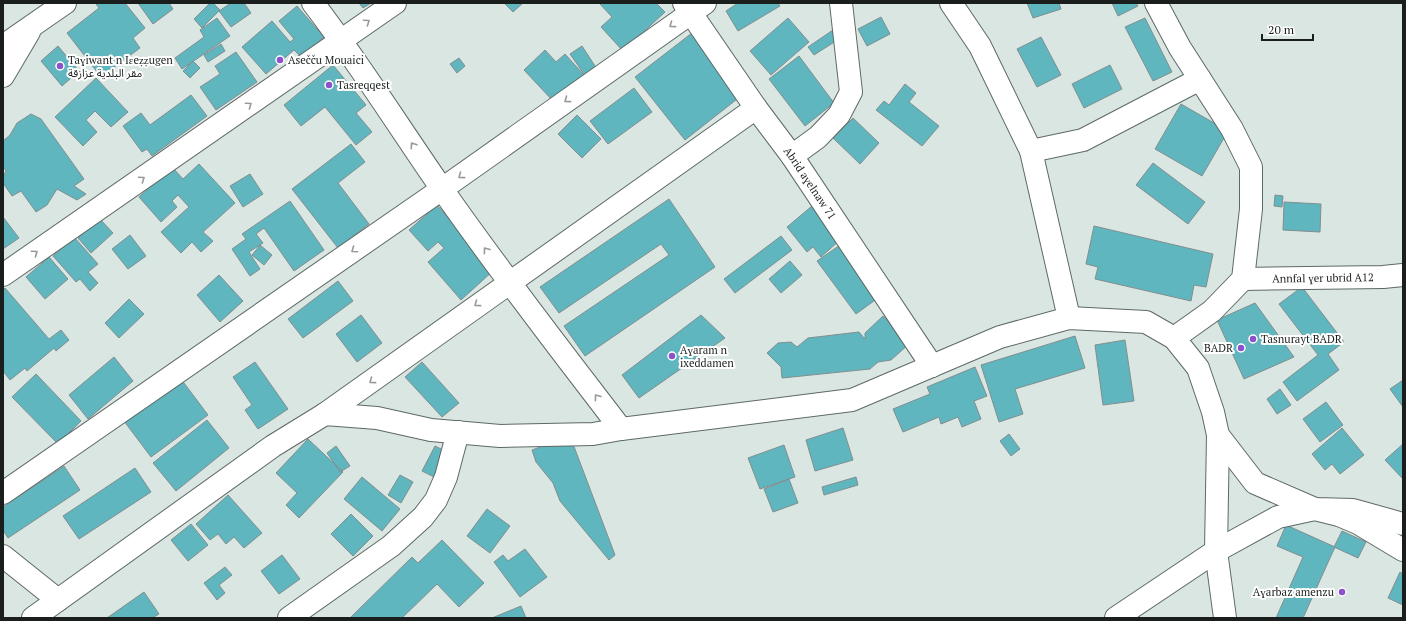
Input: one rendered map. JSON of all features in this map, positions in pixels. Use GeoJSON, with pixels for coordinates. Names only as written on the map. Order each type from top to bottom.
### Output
{"type":"FeatureCollection","features":[{"type":"Feature","properties":{"kind":"street"},"geometry":{"type":"LineString","coordinates":[[3,46],[33,24],[66,3]]}},
{"type":"Feature","properties":{"kind":"street"},"geometry":{"type":"LineString","coordinates":[[313,3],[342,40],[442,189],[509,282],[621,428]]}},
{"type":"Feature","properties":{"kind":"street"},"geometry":{"type":"LineString","coordinates":[[3,275],[395,3]]}},
{"type":"Feature","properties":{"kind":"street"},"geometry":{"type":"LineString","coordinates":[[792,156],[818,137],[839,116],[851,92],[841,3]]}},
{"type":"Feature","properties":{"kind":"street"},"geometry":{"type":"LineString","coordinates":[[950,3],[980,46],[1031,151],[1069,318]]}},
{"type":"Feature","properties":{"kind":"street"},"geometry":{"type":"LineString","coordinates":[[1156,3],[1180,48],[1232,129],[1251,167],[1251,209],[1243,279],[1212,311],[1174,338]]}},
{"type":"Feature","properties":{"kind":"street"},"geometry":{"type":"LineString","coordinates":[[3,493],[442,189],[693,6]]}},
{"type":"Feature","properties":{"kind":"street","name":"Abrid aɣelnaw 71"},"geometry":{"type":"LineString","coordinates":[[693,6],[756,108],[792,156],[932,366]]}},
{"type":"Feature","properties":{"kind":"street"},"geometry":{"type":"LineString","coordinates":[[3,29],[33,24]]}},
{"type":"Feature","properties":{"kind":"street"},"geometry":{"type":"LineString","coordinates":[[3,76],[33,24]]}},
{"type":"Feature","properties":{"kind":"street"},"geometry":{"type":"LineString","coordinates":[[1031,151],[1083,140],[1200,79]]}},
{"type":"Feature","properties":{"kind":"street"},"geometry":{"type":"LineString","coordinates":[[33,618],[272,446],[325,414],[756,108]]}},
{"type":"Feature","properties":{"kind":"street","name":"Annfal ɣer ubrid A12"},"geometry":{"type":"LineString","coordinates":[[1243,279],[1382,277],[1403,275]]}},
{"type":"Feature","properties":{"kind":"street"},"geometry":{"type":"LineString","coordinates":[[325,414],[377,418],[431,430],[500,436],[593,434],[621,428],[852,400],[1000,337],[1069,318],[1146,322],[1174,338],[1198,368],[1213,412],[1218,435],[1216,551],[1225,618]]}},
{"type":"Feature","properties":{"kind":"street"},"geometry":{"type":"LineString","coordinates":[[289,618],[391,546],[423,517],[436,500],[446,477],[458,432]]}},
{"type":"Feature","properties":{"kind":"street"},"geometry":{"type":"LineString","coordinates":[[1218,435],[1255,483],[1315,509],[1339,515],[1358,523],[1403,550]]}},
{"type":"Feature","properties":{"kind":"street"},"geometry":{"type":"LineString","coordinates":[[1116,618],[1216,551],[1278,517],[1315,509],[1353,510],[1403,524]]}},
{"type":"Feature","properties":{"kind":"street"},"geometry":{"type":"LineString","coordinates":[[3,556],[58,600]]}},
{"type":"Feature","properties":{"kind":"building"},"geometry":{"type":"Polygon","coordinates":[[[125,3],[145,28],[133,38],[140,48],[101,77],[67,33],[99,8],[96,4],[125,3]]]}},
{"type":"Feature","properties":{"kind":"building"},"geometry":{"type":"Polygon","coordinates":[[[138,3],[169,3],[173,9],[153,24],[138,3]]]}},
{"type":"Feature","properties":{"kind":"building"},"geometry":{"type":"Polygon","coordinates":[[[210,3],[213,3],[220,10],[202,28],[194,19],[210,3]]]}},
{"type":"Feature","properties":{"kind":"building"},"geometry":{"type":"Polygon","coordinates":[[[231,3],[244,3],[251,13],[231,27],[219,11],[231,3]]]}},
{"type":"Feature","properties":{"kind":"building"},"geometry":{"type":"Polygon","coordinates":[[[359,3],[371,3],[363,8],[359,3]]]}},
{"type":"Feature","properties":{"kind":"building"},"geometry":{"type":"Polygon","coordinates":[[[504,3],[523,3],[513,12],[504,3]]]}},
{"type":"Feature","properties":{"kind":"building"},"geometry":{"type":"Polygon","coordinates":[[[599,3],[656,3],[665,12],[623,51],[601,27],[612,17],[599,3]]]}},
{"type":"Feature","properties":{"kind":"building"},"geometry":{"type":"Polygon","coordinates":[[[738,3],[778,3],[780,6],[738,31],[726,11],[738,3]]]}},
{"type":"Feature","properties":{"kind":"building"},"geometry":{"type":"Polygon","coordinates":[[[1027,3],[1059,3],[1061,9],[1033,18],[1027,3]]]}},
{"type":"Feature","properties":{"kind":"building"},"geometry":{"type":"Polygon","coordinates":[[[1112,3],[1136,3],[1138,6],[1118,16],[1112,3]]]}},
{"type":"Feature","properties":{"kind":"building"},"geometry":{"type":"Polygon","coordinates":[[[297,6],[324,37],[301,57],[294,50],[266,74],[242,47],[272,21],[290,42],[294,39],[279,21],[297,6]]]}},
{"type":"Feature","properties":{"kind":"building"},"geometry":{"type":"Polygon","coordinates":[[[881,17],[890,34],[867,46],[858,29],[881,17]]]}},
{"type":"Feature","properties":{"kind":"building"},"geometry":{"type":"Polygon","coordinates":[[[217,18],[230,36],[182,69],[175,58],[204,37],[200,30],[217,18]]]}},
{"type":"Feature","properties":{"kind":"building"},"geometry":{"type":"Polygon","coordinates":[[[788,18],[809,42],[771,75],[750,51],[788,18]]]}},
{"type":"Feature","properties":{"kind":"building"},"geometry":{"type":"Polygon","coordinates":[[[1145,18],[1172,72],[1153,81],[1125,27],[1145,18]]]}},
{"type":"Feature","properties":{"kind":"building"},"geometry":{"type":"Polygon","coordinates":[[[833,30],[839,39],[814,55],[808,47],[833,30]]]}},
{"type":"Feature","properties":{"kind":"building"},"geometry":{"type":"Polygon","coordinates":[[[692,33],[741,96],[685,140],[635,77],[692,33]]]}},
{"type":"Feature","properties":{"kind":"building"},"geometry":{"type":"Polygon","coordinates":[[[1041,37],[1061,75],[1037,87],[1017,49],[1041,37]]]}},
{"type":"Feature","properties":{"kind":"building"},"geometry":{"type":"Polygon","coordinates":[[[221,44],[225,51],[208,62],[204,55],[221,44]]]}},
{"type":"Feature","properties":{"kind":"building","name":"Taɣiwant n Iɛeẓẓugen مقر البلدية عزازقة"},"geometry":{"type":"Polygon","coordinates":[[[58,46],[79,71],[62,86],[41,61],[58,46]]]}},
{"type":"Feature","properties":{"kind":"building"},"geometry":{"type":"Polygon","coordinates":[[[582,46],[597,69],[586,77],[570,54],[582,46]]]}},
{"type":"Feature","properties":{"kind":"building"},"geometry":{"type":"Polygon","coordinates":[[[545,50],[556,62],[565,54],[584,75],[554,102],[524,70],[545,50]]]}},
{"type":"Feature","properties":{"kind":"building"},"geometry":{"type":"Polygon","coordinates":[[[236,52],[257,82],[216,110],[200,87],[220,74],[215,66],[236,52]]]}},
{"type":"Feature","properties":{"kind":"building"},"geometry":{"type":"Polygon","coordinates":[[[799,56],[834,103],[805,126],[769,79],[799,56]]]}},
{"type":"Feature","properties":{"kind":"building"},"geometry":{"type":"Polygon","coordinates":[[[459,58],[465,66],[457,73],[450,64],[459,58]]]}},
{"type":"Feature","properties":{"kind":"building"},"geometry":{"type":"Polygon","coordinates":[[[193,61],[200,68],[190,78],[183,71],[193,61]]]}},
{"type":"Feature","properties":{"kind":"building","name":"Tasreqqest"},"geometry":{"type":"Polygon","coordinates":[[[333,65],[366,105],[356,113],[372,132],[356,145],[325,107],[301,126],[284,105],[333,65]]]}},
{"type":"Feature","properties":{"kind":"building"},"geometry":{"type":"Polygon","coordinates":[[[1110,65],[1122,89],[1084,108],[1072,84],[1110,65]]]}},
{"type":"Feature","properties":{"kind":"building"},"geometry":{"type":"Polygon","coordinates":[[[96,78],[128,112],[111,127],[95,111],[86,120],[97,132],[83,146],[55,117],[96,78]]]}},
{"type":"Feature","properties":{"kind":"building"},"geometry":{"type":"Polygon","coordinates":[[[905,84],[916,93],[909,102],[939,126],[922,146],[876,110],[884,101],[889,105],[905,84]]]}},
{"type":"Feature","properties":{"kind":"building"},"geometry":{"type":"Polygon","coordinates":[[[634,88],[652,112],[608,144],[590,121],[634,88]]]}},
{"type":"Feature","properties":{"kind":"building"},"geometry":{"type":"Polygon","coordinates":[[[191,95],[207,116],[152,156],[147,149],[142,152],[123,126],[141,113],[150,125],[191,95]]]}},
{"type":"Feature","properties":{"kind":"building"},"geometry":{"type":"Polygon","coordinates":[[[1181,104],[1228,131],[1202,176],[1155,149],[1181,104]]]}},
{"type":"Feature","properties":{"kind":"building"},"geometry":{"type":"Polygon","coordinates":[[[31,114],[41,119],[84,179],[74,186],[86,194],[77,200],[57,189],[47,205],[36,212],[21,191],[12,196],[3,183],[3,177],[6,171],[3,166],[3,141],[10,135],[17,123],[31,114]]]}},
{"type":"Feature","properties":{"kind":"building"},"geometry":{"type":"Polygon","coordinates":[[[577,115],[601,139],[582,158],[558,134],[577,115]]]}},
{"type":"Feature","properties":{"kind":"building"},"geometry":{"type":"Polygon","coordinates":[[[853,118],[879,143],[860,164],[833,138],[853,118]]]}},
{"type":"Feature","properties":{"kind":"building"},"geometry":{"type":"Polygon","coordinates":[[[351,144],[365,162],[338,183],[369,224],[338,248],[292,189],[351,144]]]}},
{"type":"Feature","properties":{"kind":"building"},"geometry":{"type":"Polygon","coordinates":[[[1153,163],[1205,202],[1188,224],[1136,185],[1153,163]]]}},
{"type":"Feature","properties":{"kind":"building"},"geometry":{"type":"Polygon","coordinates":[[[199,164],[235,203],[203,232],[213,241],[201,252],[192,242],[181,253],[161,232],[189,207],[178,195],[172,201],[177,207],[161,222],[139,197],[172,167],[183,179],[199,164]]]}},
{"type":"Feature","properties":{"kind":"building"},"geometry":{"type":"Polygon","coordinates":[[[250,174],[263,194],[243,207],[230,186],[250,174]]]}},
{"type":"Feature","properties":{"kind":"building"},"geometry":{"type":"Polygon","coordinates":[[[1275,195],[1283,196],[1282,207],[1274,206],[1275,195]]]}},
{"type":"Feature","properties":{"kind":"building"},"geometry":{"type":"Polygon","coordinates":[[[669,199],[715,267],[585,356],[564,326],[669,255],[661,244],[559,313],[540,287],[669,199]]]}},
{"type":"Feature","properties":{"kind":"building"},"geometry":{"type":"Polygon","coordinates":[[[290,201],[324,250],[294,271],[264,228],[256,234],[263,243],[249,252],[260,269],[250,276],[232,249],[246,239],[242,234],[290,201]]]}},
{"type":"Feature","properties":{"kind":"building"},"geometry":{"type":"Polygon","coordinates":[[[1284,202],[1321,204],[1320,232],[1283,230],[1284,202]]]}},
{"type":"Feature","properties":{"kind":"building"},"geometry":{"type":"Polygon","coordinates":[[[437,205],[494,270],[461,300],[428,262],[444,248],[438,242],[428,251],[409,230],[437,205]]]}},
{"type":"Feature","properties":{"kind":"building"},"geometry":{"type":"Polygon","coordinates":[[[812,206],[840,240],[821,257],[813,247],[807,252],[787,227],[812,206]]]}},
{"type":"Feature","properties":{"kind":"building"},"geometry":{"type":"Polygon","coordinates":[[[3,217],[19,238],[3,249],[3,217]]]}},
{"type":"Feature","properties":{"kind":"building"},"geometry":{"type":"Polygon","coordinates":[[[99,218],[113,233],[91,253],[78,238],[99,218]]]}},
{"type":"Feature","properties":{"kind":"building"},"geometry":{"type":"Polygon","coordinates":[[[1094,226],[1213,254],[1206,287],[1194,285],[1191,301],[1095,279],[1098,267],[1086,264],[1094,226]]]}},
{"type":"Feature","properties":{"kind":"building"},"geometry":{"type":"Polygon","coordinates":[[[130,235],[146,256],[128,269],[112,249],[130,235]]]}},
{"type":"Feature","properties":{"kind":"building"},"geometry":{"type":"Polygon","coordinates":[[[781,236],[792,250],[735,293],[724,279],[781,236]]]}},
{"type":"Feature","properties":{"kind":"building"},"geometry":{"type":"Polygon","coordinates":[[[74,237],[98,264],[88,272],[98,283],[90,291],[80,279],[76,282],[53,256],[74,237]]]}},
{"type":"Feature","properties":{"kind":"building"},"geometry":{"type":"Polygon","coordinates":[[[260,245],[272,255],[264,265],[252,255],[260,245]]]}},
{"type":"Feature","properties":{"kind":"building"},"geometry":{"type":"Polygon","coordinates":[[[840,245],[878,298],[856,314],[817,261],[840,245]]]}},
{"type":"Feature","properties":{"kind":"building"},"geometry":{"type":"Polygon","coordinates":[[[49,257],[68,279],[45,299],[26,277],[49,257]]]}},
{"type":"Feature","properties":{"kind":"building"},"geometry":{"type":"Polygon","coordinates":[[[790,261],[802,275],[781,293],[769,279],[790,261]]]}},
{"type":"Feature","properties":{"kind":"building"},"geometry":{"type":"Polygon","coordinates":[[[219,275],[243,301],[220,322],[197,295],[219,275]]]}},
{"type":"Feature","properties":{"kind":"building"},"geometry":{"type":"Polygon","coordinates":[[[338,281],[353,301],[303,338],[288,319],[338,281]]]}},
{"type":"Feature","properties":{"kind":"building"},"geometry":{"type":"Polygon","coordinates":[[[1302,287],[1344,342],[1328,354],[1339,370],[1297,401],[1283,382],[1318,355],[1279,304],[1302,287]]]}},
{"type":"Feature","properties":{"kind":"building"},"geometry":{"type":"Polygon","coordinates":[[[5,288],[49,339],[61,330],[69,340],[56,351],[54,348],[27,371],[25,368],[10,380],[3,371],[3,290],[5,288]]]}},
{"type":"Feature","properties":{"kind":"building"},"geometry":{"type":"Polygon","coordinates":[[[129,299],[144,314],[119,338],[105,323],[129,299]]]}},
{"type":"Feature","properties":{"kind":"building","name":"Tasnurayt BADR"},"geometry":{"type":"Polygon","coordinates":[[[1255,303],[1294,357],[1244,379],[1217,320],[1255,303]]]}},
{"type":"Feature","properties":{"kind":"building"},"geometry":{"type":"Polygon","coordinates":[[[361,315],[382,343],[357,362],[336,334],[361,315]]]}},
{"type":"Feature","properties":{"kind":"building","name":"Aɣaram n ixeddamen"},"geometry":{"type":"Polygon","coordinates":[[[701,315],[725,338],[639,398],[622,375],[701,315]]]}},
{"type":"Feature","properties":{"kind":"building"},"geometry":{"type":"Polygon","coordinates":[[[883,316],[909,344],[891,360],[878,362],[870,369],[782,378],[781,367],[767,353],[778,343],[791,342],[797,347],[808,338],[859,332],[865,339],[865,333],[883,316]]]}},
{"type":"Feature","properties":{"kind":"building"},"geometry":{"type":"Polygon","coordinates":[[[1075,336],[1085,368],[1015,389],[1023,414],[999,422],[981,365],[1075,336]]]}},
{"type":"Feature","properties":{"kind":"building"},"geometry":{"type":"Polygon","coordinates":[[[1125,340],[1134,401],[1103,405],[1095,345],[1125,340]]]}},
{"type":"Feature","properties":{"kind":"building"},"geometry":{"type":"Polygon","coordinates":[[[114,357],[133,381],[88,419],[69,395],[114,357]]]}},
{"type":"Feature","properties":{"kind":"building"},"geometry":{"type":"Polygon","coordinates":[[[255,362],[288,409],[258,429],[245,410],[252,405],[233,377],[255,362]]]}},
{"type":"Feature","properties":{"kind":"building"},"geometry":{"type":"Polygon","coordinates":[[[422,362],[459,403],[442,417],[405,377],[422,362]]]}},
{"type":"Feature","properties":{"kind":"building"},"geometry":{"type":"Polygon","coordinates":[[[975,367],[987,396],[974,401],[981,419],[962,427],[958,417],[941,424],[939,417],[903,432],[893,409],[930,394],[927,387],[975,367]]]}},
{"type":"Feature","properties":{"kind":"building"},"geometry":{"type":"Polygon","coordinates":[[[36,374],[81,421],[58,444],[12,397],[36,374]]]}},
{"type":"Feature","properties":{"kind":"building"},"geometry":{"type":"Polygon","coordinates":[[[178,375],[208,415],[151,457],[121,417],[178,375]]]}},
{"type":"Feature","properties":{"kind":"building"},"geometry":{"type":"Polygon","coordinates":[[[1403,380],[1403,407],[1390,389],[1403,380]]]}},
{"type":"Feature","properties":{"kind":"building"},"geometry":{"type":"Polygon","coordinates":[[[1280,389],[1291,405],[1277,414],[1267,399],[1280,389]]]}},
{"type":"Feature","properties":{"kind":"building"},"geometry":{"type":"Polygon","coordinates":[[[1326,402],[1343,425],[1320,442],[1303,419],[1326,402]]]}},
{"type":"Feature","properties":{"kind":"building"},"geometry":{"type":"Polygon","coordinates":[[[207,420],[229,448],[176,491],[153,463],[207,420]]]}},
{"type":"Feature","properties":{"kind":"building"},"geometry":{"type":"Polygon","coordinates":[[[843,428],[853,460],[815,471],[806,440],[843,428]]]}},
{"type":"Feature","properties":{"kind":"building"},"geometry":{"type":"Polygon","coordinates":[[[1342,428],[1364,455],[1340,474],[1332,464],[1325,470],[1312,454],[1342,428]]]}},
{"type":"Feature","properties":{"kind":"building"},"geometry":{"type":"Polygon","coordinates":[[[1009,434],[1020,449],[1011,456],[1000,441],[1009,434]]]}},
{"type":"Feature","properties":{"kind":"building"},"geometry":{"type":"Polygon","coordinates":[[[570,436],[615,555],[609,560],[560,501],[553,483],[536,462],[532,450],[570,436]]]}},
{"type":"Feature","properties":{"kind":"building"},"geometry":{"type":"Polygon","coordinates":[[[308,439],[343,472],[299,518],[286,505],[297,493],[276,473],[308,439]]]}},
{"type":"Feature","properties":{"kind":"building"},"geometry":{"type":"Polygon","coordinates":[[[1403,444],[1403,479],[1385,460],[1403,444]]]}},
{"type":"Feature","properties":{"kind":"building"},"geometry":{"type":"Polygon","coordinates":[[[784,445],[795,477],[760,489],[748,458],[784,445]]]}},
{"type":"Feature","properties":{"kind":"building"},"geometry":{"type":"Polygon","coordinates":[[[336,446],[350,466],[340,472],[327,453],[336,446]]]}},
{"type":"Feature","properties":{"kind":"building"},"geometry":{"type":"Polygon","coordinates":[[[435,446],[447,452],[434,477],[422,471],[435,446]]]}},
{"type":"Feature","properties":{"kind":"building"},"geometry":{"type":"Polygon","coordinates":[[[64,466],[80,490],[8,538],[3,530],[3,507],[64,466]]]}},
{"type":"Feature","properties":{"kind":"building"},"geometry":{"type":"Polygon","coordinates":[[[135,468],[151,492],[79,539],[63,516],[135,468]]]}},
{"type":"Feature","properties":{"kind":"building"},"geometry":{"type":"Polygon","coordinates":[[[400,475],[413,482],[401,503],[388,495],[400,475]]]}},
{"type":"Feature","properties":{"kind":"building"},"geometry":{"type":"Polygon","coordinates":[[[362,477],[400,509],[382,531],[344,499],[362,477]]]}},
{"type":"Feature","properties":{"kind":"building"},"geometry":{"type":"Polygon","coordinates":[[[856,477],[858,485],[824,495],[822,487],[856,477]]]}},
{"type":"Feature","properties":{"kind":"building"},"geometry":{"type":"Polygon","coordinates":[[[789,479],[798,503],[773,512],[764,489],[789,479]]]}},
{"type":"Feature","properties":{"kind":"building"},"geometry":{"type":"Polygon","coordinates":[[[228,495],[262,533],[244,548],[234,537],[226,544],[218,534],[210,540],[196,524],[228,495]]]}},
{"type":"Feature","properties":{"kind":"building"},"geometry":{"type":"Polygon","coordinates":[[[487,509],[510,526],[490,553],[467,536],[487,509]]]}},
{"type":"Feature","properties":{"kind":"building"},"geometry":{"type":"Polygon","coordinates":[[[351,514],[373,536],[353,556],[331,534],[351,514]]]}},
{"type":"Feature","properties":{"kind":"building"},"geometry":{"type":"Polygon","coordinates":[[[191,524],[208,545],[188,561],[171,540],[191,524]]]}},
{"type":"Feature","properties":{"kind":"building"},"geometry":{"type":"Polygon","coordinates":[[[1286,525],[1335,547],[1303,618],[1276,618],[1303,557],[1277,546],[1286,525]]]}},
{"type":"Feature","properties":{"kind":"building"},"geometry":{"type":"Polygon","coordinates":[[[1342,531],[1366,542],[1358,558],[1334,547],[1342,531]]]}},
{"type":"Feature","properties":{"kind":"building"},"geometry":{"type":"Polygon","coordinates":[[[442,540],[484,583],[459,607],[437,584],[402,618],[350,618],[412,557],[418,563],[442,540]]]}},
{"type":"Feature","properties":{"kind":"building"},"geometry":{"type":"Polygon","coordinates":[[[525,549],[547,577],[520,597],[494,562],[503,555],[508,561],[525,549]]]}},
{"type":"Feature","properties":{"kind":"building"},"geometry":{"type":"Polygon","coordinates":[[[282,555],[300,579],[279,594],[261,571],[282,555]]]}},
{"type":"Feature","properties":{"kind":"building"},"geometry":{"type":"Polygon","coordinates":[[[225,567],[232,575],[219,585],[225,593],[217,600],[204,583],[225,567]]]}},
{"type":"Feature","properties":{"kind":"building"},"geometry":{"type":"Polygon","coordinates":[[[1400,572],[1403,574],[1403,605],[1388,598],[1400,572]]]}},
{"type":"Feature","properties":{"kind":"building"},"geometry":{"type":"Polygon","coordinates":[[[144,592],[159,614],[152,618],[107,618],[144,592]]]}},
{"type":"Feature","properties":{"kind":"building"},"geometry":{"type":"Polygon","coordinates":[[[521,606],[526,618],[492,618],[521,606]]]}},
{"type":"Feature","properties":{"kind":"place","name":"Asečču Mouaici"},"geometry":{"type":"Point","coordinates":[280,60]}},
{"type":"Feature","properties":{"kind":"place","name":"Taɣiwant n Iɛeẓẓugen مقر البلدية عزازقة"},"geometry":{"type":"Point","coordinates":[60,66]}},
{"type":"Feature","properties":{"kind":"place","name":"Tasreqqest"},"geometry":{"type":"Point","coordinates":[329,85]}},
{"type":"Feature","properties":{"kind":"place","name":"Tasnurayt BADR"},"geometry":{"type":"Point","coordinates":[1253,339]}},
{"type":"Feature","properties":{"kind":"place","name":"BADR"},"geometry":{"type":"Point","coordinates":[1241,348]}},
{"type":"Feature","properties":{"kind":"place","name":"Aɣaram n ixeddamen"},"geometry":{"type":"Point","coordinates":[672,356]}},
{"type":"Feature","properties":{"kind":"place","name":"Aɣarbaz amenzu"},"geometry":{"type":"Point","coordinates":[1342,592]}}]}
